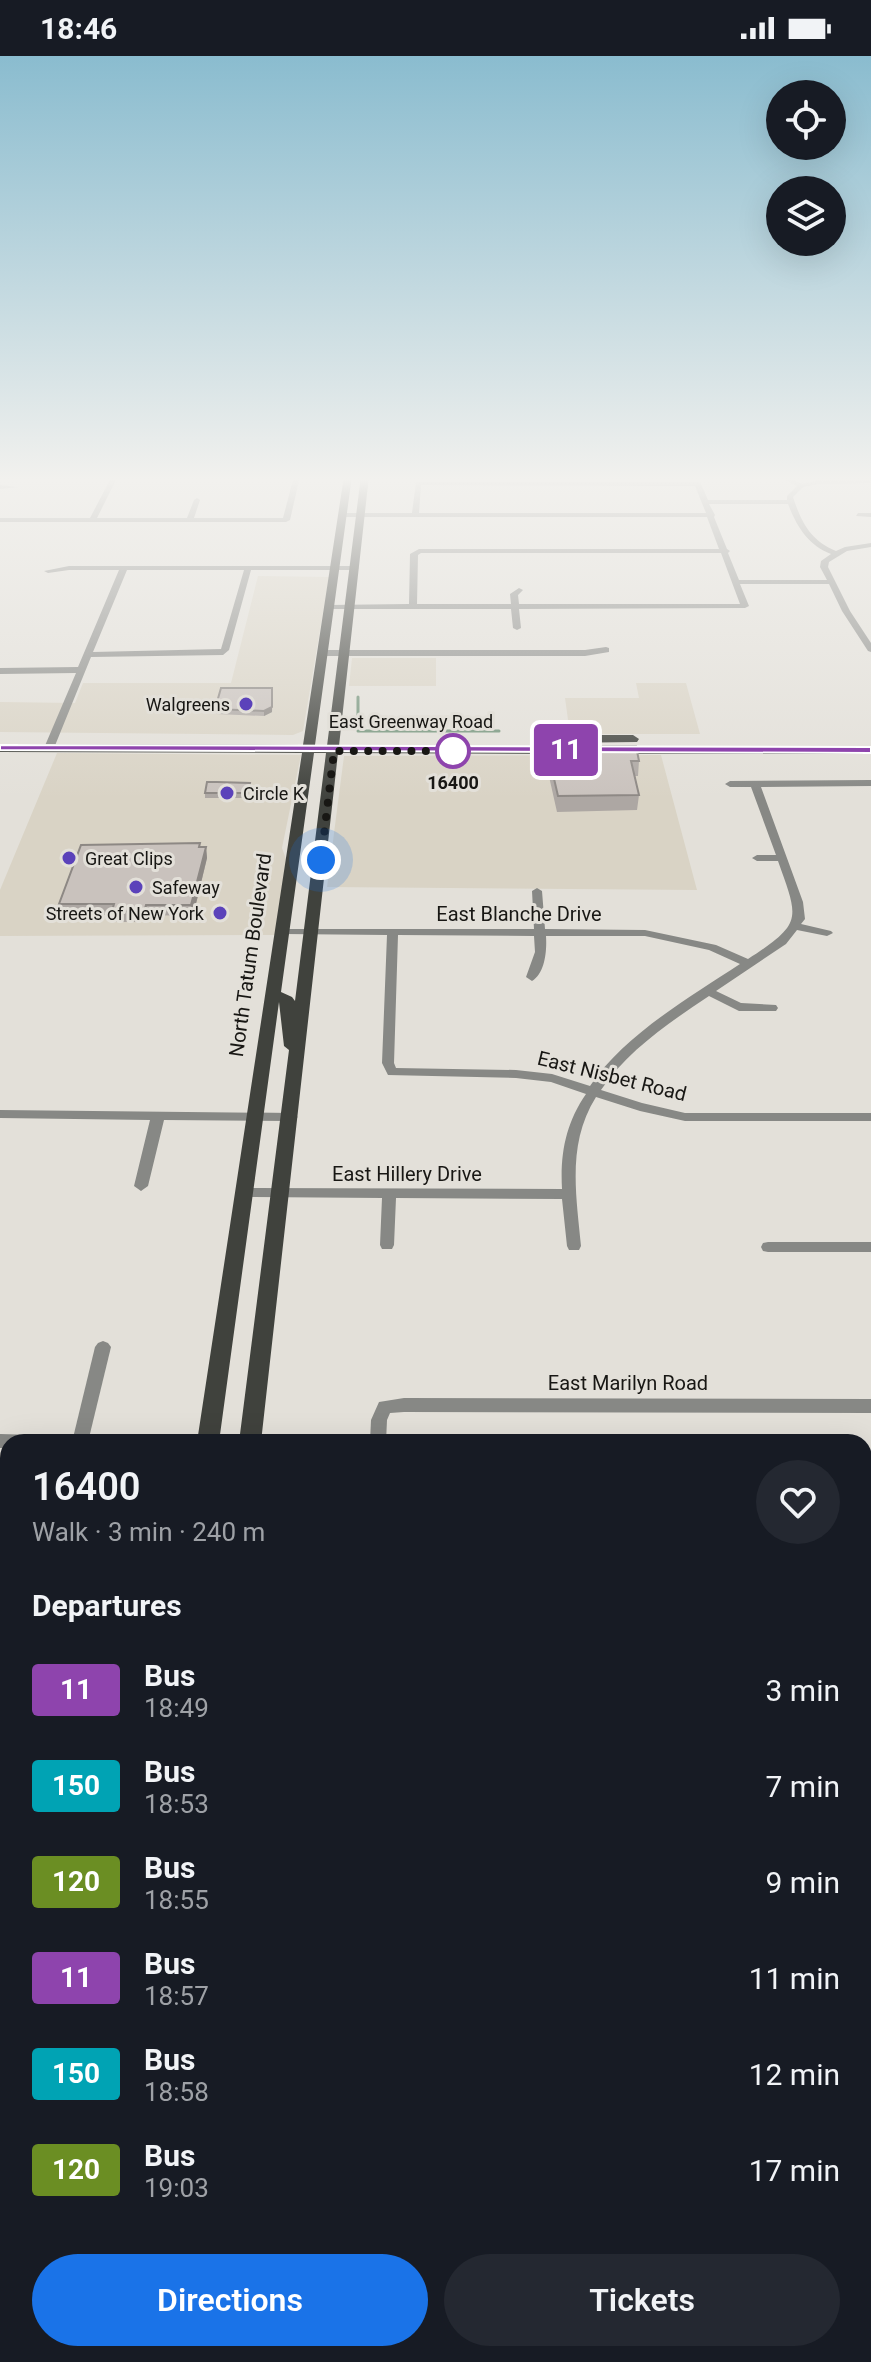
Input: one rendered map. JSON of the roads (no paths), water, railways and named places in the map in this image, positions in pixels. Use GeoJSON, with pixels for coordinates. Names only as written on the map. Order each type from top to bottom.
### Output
{"type":"FeatureCollection","features":[{"type":"Feature","properties":{"kind":"main road","name":"North Tatum Boulevard"},"geometry":{"type":"LineString","coordinates":[[209,1434],[333,584]]}},
{"type":"Feature","properties":{"kind":"main road"},"geometry":{"type":"LineString","coordinates":[[251,1434],[353,584]]}},
{"type":"Feature","properties":{"kind":"main road","name":"East Greenway Road"},"geometry":{"type":"LineString","coordinates":[[0,736],[52,742],[871,750]]}},
{"type":"Feature","properties":{"kind":"main road","name":"East Greenway Road"},"geometry":{"type":"LineString","coordinates":[[335,745],[871,738]]}},
{"type":"Feature","properties":{"kind":"main road","name":"East Greenway Road"},"geometry":{"type":"LineString","coordinates":[[0,748],[52,742]]}},
{"type":"Feature","properties":{"kind":"main road"},"geometry":{"type":"LineString","coordinates":[[307,773],[314,791],[313,816],[325,822]]}},
{"type":"Feature","properties":{"kind":"main road"},"geometry":{"type":"LineString","coordinates":[[295,853],[311,848],[325,822]]}},
{"type":"Feature","properties":{"kind":"main road"},"geometry":{"type":"LineString","coordinates":[[295,853],[311,863],[305,916],[313,931]]}},
{"type":"Feature","properties":{"kind":"main road"},"geometry":{"type":"LineString","coordinates":[[274,995],[287,1000],[290,1040],[298,1059]]}},
{"type":"Feature","properties":{"kind":"street"},"geometry":{"type":"LineString","coordinates":[[52,742],[117,584]]}},
{"type":"Feature","properties":{"kind":"street"},"geometry":{"type":"LineString","coordinates":[[87,655],[220,653],[225,650],[244,584]]}},
{"type":"Feature","properties":{"kind":"street"},"geometry":{"type":"LineString","coordinates":[[413,584],[413,607]]}},
{"type":"Feature","properties":{"kind":"street"},"geometry":{"type":"LineString","coordinates":[[329,607],[745,606],[738,584]]}},
{"type":"Feature","properties":{"kind":"street"},"geometry":{"type":"LineString","coordinates":[[832,584],[871,649]]}},
{"type":"Feature","properties":{"kind":"street"},"geometry":{"type":"LineString","coordinates":[[633,589],[637,607]]}},
{"type":"Feature","properties":{"kind":"street"},"geometry":{"type":"LineString","coordinates":[[517,628],[514,594],[519,590]]}},
{"type":"Feature","properties":{"kind":"street"},"geometry":{"type":"LineString","coordinates":[[324,653],[606,650]]}},
{"type":"Feature","properties":{"kind":"street"},"geometry":{"type":"LineString","coordinates":[[0,671],[81,670]]}},
{"type":"Feature","properties":{"kind":"street"},"geometry":{"type":"LineString","coordinates":[[730,784],[871,783]]}},
{"type":"Feature","properties":{"kind":"street"},"geometry":{"type":"LineString","coordinates":[[574,1246],[569,1194],[571,1139],[598,1079],[630,1050],[782,942],[796,926],[800,910],[755,784]]}},
{"type":"Feature","properties":{"kind":"street"},"geometry":{"type":"LineString","coordinates":[[757,858],[782,858]]}},
{"type":"Feature","properties":{"kind":"street"},"geometry":{"type":"LineString","coordinates":[[532,977],[539,967],[541,932],[537,891]]}},
{"type":"Feature","properties":{"kind":"street"},"geometry":{"type":"LineString","coordinates":[[796,926],[827,933]]}},
{"type":"Feature","properties":{"kind":"street","name":"East Blanche Drive"},"geometry":{"type":"LineString","coordinates":[[284,931],[664,935],[712,947],[749,964]]}},
{"type":"Feature","properties":{"kind":"street","name":"East Nisbet Road"},"geometry":{"type":"LineString","coordinates":[[393,931],[388,1063],[392,1072],[516,1074],[552,1078],[685,1117],[871,1117]]}},
{"type":"Feature","properties":{"kind":"street"},"geometry":{"type":"LineString","coordinates":[[710,992],[739,1007],[772,1008]]}},
{"type":"Feature","properties":{"kind":"street"},"geometry":{"type":"LineString","coordinates":[[0,1114],[291,1117]]}},
{"type":"Feature","properties":{"kind":"street"},"geometry":{"type":"LineString","coordinates":[[141,1186],[158,1116]]}},
{"type":"Feature","properties":{"kind":"street","name":"East Hillery Drive"},"geometry":{"type":"LineString","coordinates":[[245,1193],[569,1194]]}},
{"type":"Feature","properties":{"kind":"street"},"geometry":{"type":"LineString","coordinates":[[387,1245],[389,1194]]}},
{"type":"Feature","properties":{"kind":"street"},"geometry":{"type":"LineString","coordinates":[[768,1247],[871,1247]]}},
{"type":"Feature","properties":{"kind":"street"},"geometry":{"type":"LineString","coordinates":[[82,1434],[103,1347]]}},
{"type":"Feature","properties":{"kind":"street","name":"East Marilyn Road"},"geometry":{"type":"LineString","coordinates":[[378,1434],[379,1420],[385,1407],[871,1408]]}},
{"type":"Feature","properties":{"kind":"waterway"},"geometry":{"type":"LineString","coordinates":[[358,697],[358,731],[499,731]]}},
{"type":"Feature","properties":{"kind":"place","name":"Walgreens"},"geometry":{"type":"Point","coordinates":[246,704]}},
{"type":"Feature","properties":{"kind":"place","name":"16400"},"geometry":{"type":"Point","coordinates":[453,751]}},
{"type":"Feature","properties":{"kind":"place","name":"Circle K"},"geometry":{"type":"Point","coordinates":[227,793]}},
{"type":"Feature","properties":{"kind":"place","name":"Great Clips"},"geometry":{"type":"Point","coordinates":[69,858]}},
{"type":"Feature","properties":{"kind":"place","name":"Safeway"},"geometry":{"type":"Point","coordinates":[136,887]}},
{"type":"Feature","properties":{"kind":"place","name":"Streets of New York"},"geometry":{"type":"Point","coordinates":[220,913]}}]}
